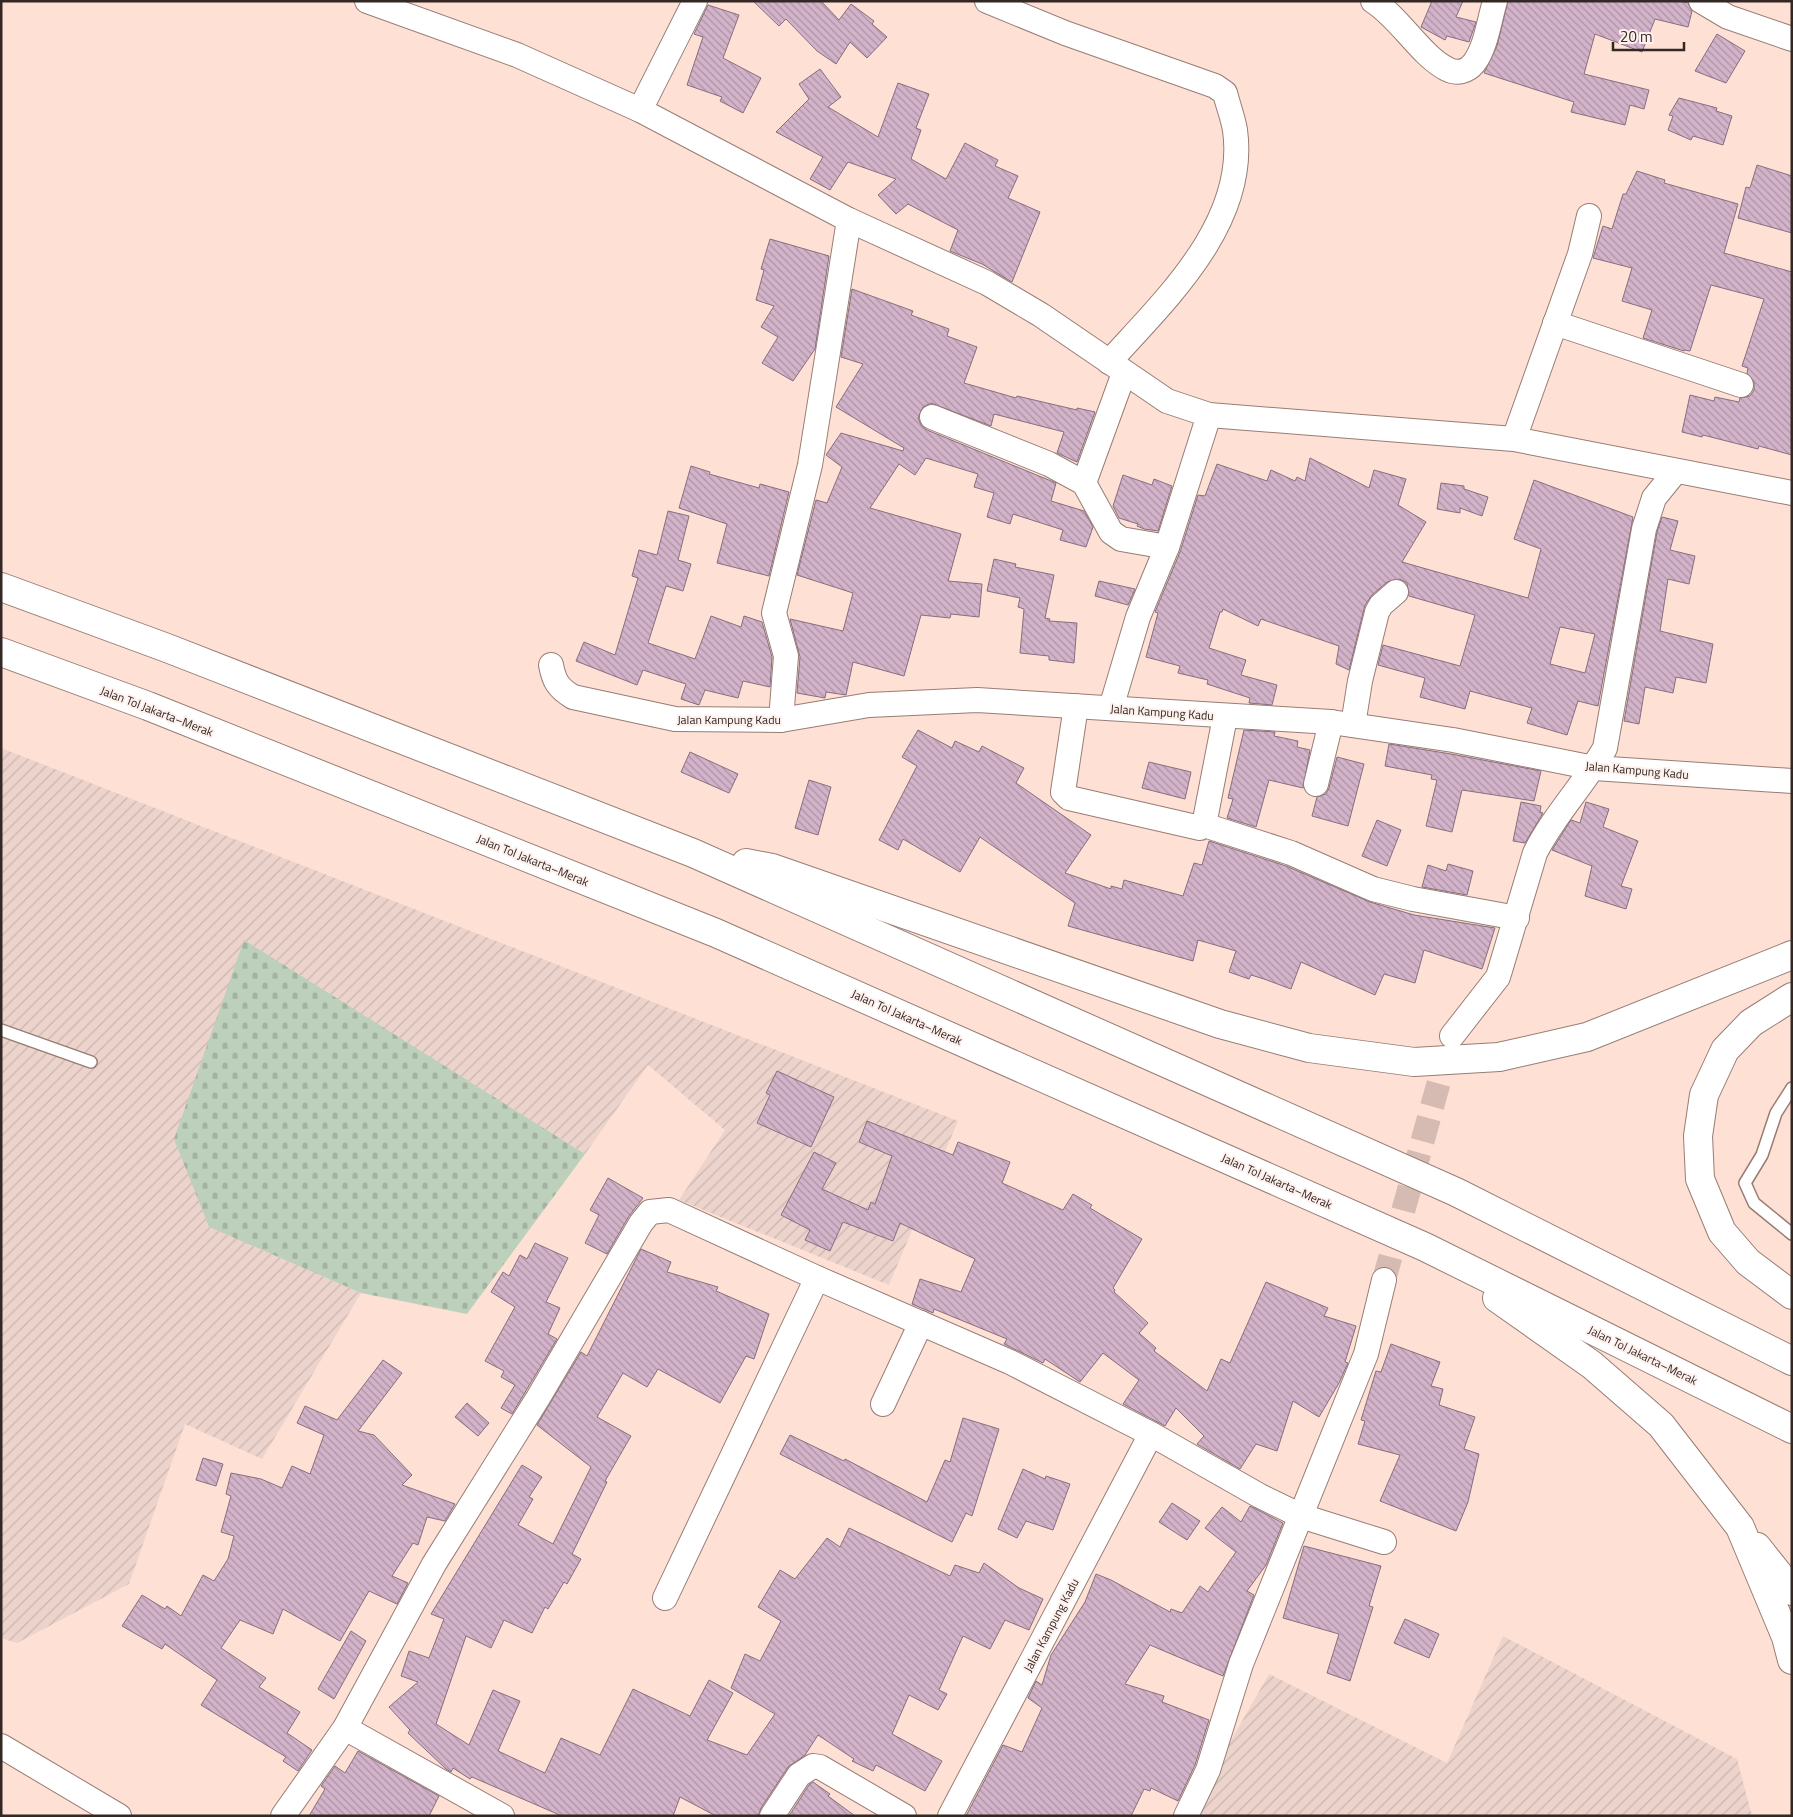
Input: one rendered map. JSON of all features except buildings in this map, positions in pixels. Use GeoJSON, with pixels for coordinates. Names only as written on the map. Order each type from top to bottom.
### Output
{"type":"FeatureCollection","features":[{"type":"Feature","properties":{"kind":"highway"},"geometry":{"type":"LineString","coordinates":[[1,587],[167,648],[693,853],[1456,1192],[1792,1361]]}},
{"type":"Feature","properties":{"kind":"highway","name":"Jalan Tol Jakarta–Merak"},"geometry":{"type":"LineString","coordinates":[[1,652],[148,706],[716,933],[1425,1247],[1792,1429]]}},
{"type":"Feature","properties":{"kind":"highway"},"geometry":{"type":"LineString","coordinates":[[693,853],[772,868],[1220,1024],[1309,1048],[1414,1062],[1499,1058],[1588,1037],[1792,955]]}},
{"type":"Feature","properties":{"kind":"highway"},"geometry":{"type":"LineString","coordinates":[[1792,997],[1751,1023],[1725,1050],[1704,1094],[1698,1136],[1700,1178],[1722,1232],[1748,1262],[1792,1295]]}},
{"type":"Feature","properties":{"kind":"highway"},"geometry":{"type":"LineString","coordinates":[[1425,1247],[1592,1365],[1661,1425],[1792,1591]]}},
{"type":"Feature","properties":{"kind":"highway"},"geometry":{"type":"LineString","coordinates":[[1740,1527],[1786,1637],[1792,1660]]}},
{"type":"Feature","properties":{"kind":"street"},"geometry":{"type":"LineString","coordinates":[[367,1],[517,55],[640,110],[848,220],[987,283],[1041,315],[1167,401],[1209,415],[1514,439],[1676,471],[1790,487]]}},
{"type":"Feature","properties":{"kind":"street"},"geometry":{"type":"LineString","coordinates":[[640,110],[695,1]]}},
{"type":"Feature","properties":{"kind":"street"},"geometry":{"type":"LineString","coordinates":[[987,1],[1065,33],[1215,86],[1225,93],[1235,129],[1236,152],[1232,177],[1224,208],[1214,232],[1182,281],[1116,368],[1084,483]]}},
{"type":"Feature","properties":{"kind":"street"},"geometry":{"type":"LineString","coordinates":[[1373,1],[1392,16],[1417,43],[1445,68],[1459,72],[1466,70],[1474,63],[1483,44],[1495,1]]}},
{"type":"Feature","properties":{"kind":"street"},"geometry":{"type":"LineString","coordinates":[[1701,1],[1728,17],[1792,39]]}},
{"type":"Feature","properties":{"kind":"street"},"geometry":{"type":"LineString","coordinates":[[1514,439],[1580,254],[1589,216]]}},
{"type":"Feature","properties":{"kind":"street"},"geometry":{"type":"LineString","coordinates":[[781,720],[786,656],[774,613],[810,465],[848,220]]}},
{"type":"Feature","properties":{"kind":"street"},"geometry":{"type":"LineString","coordinates":[[1555,323],[1741,385]]}},
{"type":"Feature","properties":{"kind":"street"},"geometry":{"type":"LineString","coordinates":[[1111,708],[1138,617],[1168,547],[1209,415]]}},
{"type":"Feature","properties":{"kind":"street"},"geometry":{"type":"LineString","coordinates":[[932,417],[1049,464],[1084,483],[1111,532],[1120,539],[1168,547]]}},
{"type":"Feature","properties":{"kind":"street"},"geometry":{"type":"LineString","coordinates":[[1452,1036],[1498,977],[1535,853],[1542,839],[1594,768],[1605,748],[1649,512],[1654,498],[1676,471]]}},
{"type":"Feature","properties":{"kind":"street"},"geometry":{"type":"LineString","coordinates":[[1316,784],[1360,681],[1377,612],[1381,605],[1396,592]]}},
{"type":"Feature","properties":{"kind":"street","name":"Jalan Kampung Kadu"},"geometry":{"type":"LineString","coordinates":[[550,665],[554,681],[561,690],[573,697],[624,710],[675,719],[781,720],[879,704],[977,700],[1342,723],[1453,740],[1594,768],[1792,781]]}},
{"type":"Feature","properties":{"kind":"street"},"geometry":{"type":"LineString","coordinates":[[1076,706],[1063,792],[1069,798],[1200,828],[1204,825],[1292,853],[1374,889],[1422,901],[1472,908],[1517,918]]}},
{"type":"Feature","properties":{"kind":"street"},"geometry":{"type":"LineString","coordinates":[[1204,825],[1225,717]]}},
{"type":"Feature","properties":{"kind":"street"},"geometry":{"type":"LineString","coordinates":[[283,1816],[345,1728],[434,1564],[538,1398],[641,1224],[650,1212],[669,1210],[817,1278],[1010,1362],[1151,1434],[1260,1496],[1301,1516],[1384,1542]]}},
{"type":"Feature","properties":{"kind":"street"},"geometry":{"type":"LineString","coordinates":[[665,1598],[817,1278]]}},
{"type":"Feature","properties":{"kind":"street"},"geometry":{"type":"LineString","coordinates":[[1186,1816],[1208,1770],[1241,1664],[1366,1354],[1384,1280]]}},
{"type":"Feature","properties":{"kind":"street"},"geometry":{"type":"LineString","coordinates":[[883,1404],[921,1323]]}},
{"type":"Feature","properties":{"kind":"street","name":"Jalan Kampung Kadu"},"geometry":{"type":"LineString","coordinates":[[950,1816],[1151,1434]]}},
{"type":"Feature","properties":{"kind":"street"},"geometry":{"type":"LineString","coordinates":[[345,1728],[502,1816]]}},
{"type":"Feature","properties":{"kind":"street"},"geometry":{"type":"LineString","coordinates":[[1,1746],[119,1816]]}},
{"type":"Feature","properties":{"kind":"street"},"geometry":{"type":"LineString","coordinates":[[772,1816],[799,1775],[813,1766],[820,1767],[904,1816]]}},
{"type":"Feature","properties":{"kind":"lane"},"geometry":{"type":"LineString","coordinates":[[1,1030],[91,1062]]}},
{"type":"Feature","properties":{"kind":"lane"},"geometry":{"type":"LineString","coordinates":[[1792,1088],[1776,1113],[1762,1155],[1745,1183],[1754,1203],[1792,1234]]}},
{"type":"Feature","properties":{"kind":"shaded area"},"geometry":{"type":"Polygon","coordinates":[[[1,748],[958,1121],[889,1285],[679,1200],[725,1130],[648,1065],[585,1154],[244,941],[209,1227],[361,1293],[262,1459],[185,1424],[129,1584],[17,1643],[1,1638],[1,748]]]}},
{"type":"Feature","properties":{"kind":"shaded area"},"geometry":{"type":"Polygon","coordinates":[[[1503,1636],[1737,1759],[1752,1816],[1188,1816],[1269,1674],[1447,1763],[1503,1636]]]}},
{"type":"Feature","properties":{"kind":"green space"},"geometry":{"type":"Polygon","coordinates":[[[244,940],[585,1154],[467,1314],[361,1293],[209,1227],[174,1139],[244,940]]]}},
{"type":"Feature","properties":{"kind":"tunnel"},"geometry":{"type":"LineString","coordinates":[[1384,1280],[1450,1042]]}}]}
